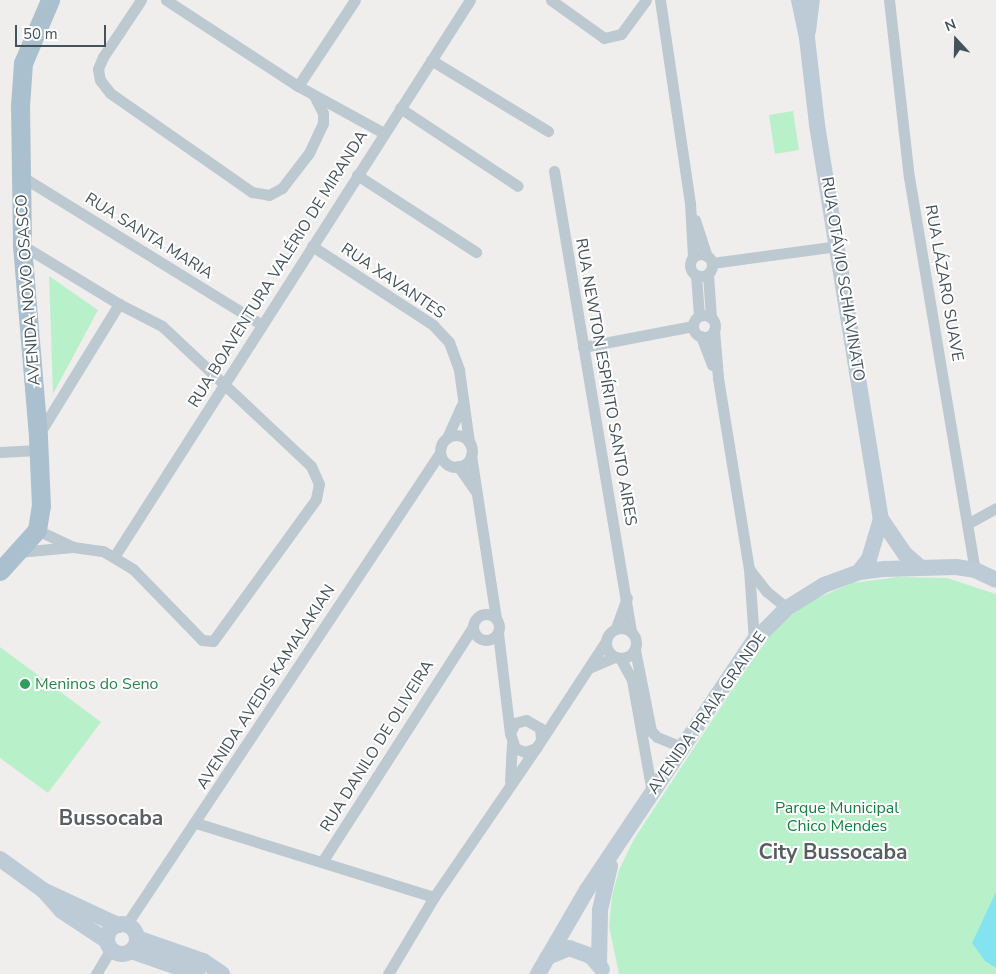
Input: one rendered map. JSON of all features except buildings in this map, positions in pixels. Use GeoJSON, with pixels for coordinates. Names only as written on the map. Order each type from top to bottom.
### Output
{"type":"FeatureCollection","features":[{"type":"Feature","properties":{"kind":"main road","name":"AVENIDA NOVO OSASCO"},"geometry":{"type":"LineString","coordinates":[[37,530],[41,498],[22,245],[23,63],[50,0]]}},
{"type":"Feature","properties":{"kind":"main road"},"geometry":{"type":"LineString","coordinates":[[0,571],[37,530]]}},
{"type":"Feature","properties":{"kind":"street"},"geometry":{"type":"LineString","coordinates":[[141,0],[103,56],[98,69],[100,80],[110,93],[252,192],[269,195],[282,188],[309,153],[323,123],[323,113],[314,95]]}},
{"type":"Feature","properties":{"kind":"street"},"geometry":{"type":"LineString","coordinates":[[166,0],[298,86],[384,133]]}},
{"type":"Feature","properties":{"kind":"street"},"geometry":{"type":"LineString","coordinates":[[298,86],[356,0]]}},
{"type":"Feature","properties":{"kind":"street","name":"RUA BOAVENTURA VALÉRIO DE MIRANDA"},"geometry":{"type":"LineString","coordinates":[[114,557],[261,324],[470,0]]}},
{"type":"Feature","properties":{"kind":"street"},"geometry":{"type":"LineString","coordinates":[[551,0],[604,38],[621,34],[646,0]]}},
{"type":"Feature","properties":{"kind":"street"},"geometry":{"type":"LineString","coordinates":[[660,0],[690,203],[694,257],[690,266],[706,267],[837,246]]}},
{"type":"Feature","properties":{"kind":"street","name":"RUA OTÁVIO SCHIAVINATO"},"geometry":{"type":"LineString","coordinates":[[799,0],[807,38],[837,246],[881,519],[905,554],[919,566]]}},
{"type":"Feature","properties":{"kind":"street","name":"RUA OTÁVIO SCHIAVINATO"},"geometry":{"type":"LineString","coordinates":[[807,38],[812,0]]}},
{"type":"Feature","properties":{"kind":"street","name":"RUA LÁZARO SUAVE"},"geometry":{"type":"LineString","coordinates":[[889,0],[907,160],[969,523],[975,570]]}},
{"type":"Feature","properties":{"kind":"street"},"geometry":{"type":"LineString","coordinates":[[431,60],[548,131]]}},
{"type":"Feature","properties":{"kind":"street"},"geometry":{"type":"LineString","coordinates":[[400,108],[518,186]]}},
{"type":"Feature","properties":{"kind":"street","name":"RUA NEWTON ESPÍRITO SANTO AIRES"},"geometry":{"type":"LineString","coordinates":[[554,171],[632,631]]}},
{"type":"Feature","properties":{"kind":"street"},"geometry":{"type":"LineString","coordinates":[[357,175],[476,252]]}},
{"type":"Feature","properties":{"kind":"street","name":"RUA SANTA MARIA"},"geometry":{"type":"LineString","coordinates":[[21,176],[261,324]]}},
{"type":"Feature","properties":{"kind":"street"},"geometry":{"type":"LineString","coordinates":[[690,203],[706,267],[718,378],[749,569],[754,640]]}},
{"type":"Feature","properties":{"kind":"street"},"geometry":{"type":"LineString","coordinates":[[22,245],[118,304],[162,326],[223,386],[311,466],[319,484],[316,499],[222,632],[213,641],[202,640],[181,621],[133,569],[114,557],[103,551],[73,546],[37,530]]}},
{"type":"Feature","properties":{"kind":"street","name":"RUA XAVANTES"},"geometry":{"type":"LineString","coordinates":[[312,246],[433,325],[444,337],[456,354],[462,405],[469,442]]}},
{"type":"Feature","properties":{"kind":"street"},"geometry":{"type":"LineString","coordinates":[[694,257],[700,254],[706,267],[696,321],[718,378]]}},
{"type":"Feature","properties":{"kind":"street"},"geometry":{"type":"LineString","coordinates":[[0,452],[38,443],[118,304]]}},
{"type":"Feature","properties":{"kind":"street"},"geometry":{"type":"LineString","coordinates":[[583,347],[711,318]]}},
{"type":"Feature","properties":{"kind":"street"},"geometry":{"type":"LineString","coordinates":[[701,336],[714,330]]}},
{"type":"Feature","properties":{"kind":"street"},"geometry":{"type":"LineString","coordinates":[[462,405],[440,453],[447,464],[458,466],[466,462],[471,455]]}},
{"type":"Feature","properties":{"kind":"street"},"geometry":{"type":"LineString","coordinates":[[447,438],[456,435],[469,442],[496,618],[494,636],[500,662],[511,738],[509,785]]}},
{"type":"Feature","properties":{"kind":"street","name":"AVENIDA AVEDIS KAMALAKIAN"},"geometry":{"type":"LineString","coordinates":[[97,974],[122,939],[138,910],[440,453]]}},
{"type":"Feature","properties":{"kind":"street","name":"AVENIDA AVEDIS KAMALAKIAN"},"geometry":{"type":"LineString","coordinates":[[421,482],[447,464]]}},
{"type":"Feature","properties":{"kind":"street"},"geometry":{"type":"LineString","coordinates":[[458,466],[478,496]]}},
{"type":"Feature","properties":{"kind":"street"},"geometry":{"type":"LineString","coordinates":[[969,523],[996,508]]}},
{"type":"Feature","properties":{"kind":"street","name":"RUA OTÁVIO SCHIAVINATO"},"geometry":{"type":"LineString","coordinates":[[859,572],[869,559],[881,519]]}},
{"type":"Feature","properties":{"kind":"street"},"geometry":{"type":"LineString","coordinates":[[18,552],[73,546]]}},
{"type":"Feature","properties":{"kind":"street","name":"AVENIDA PRAIA GRANDE"},"geometry":{"type":"LineString","coordinates":[[541,968],[588,890],[612,857],[652,792],[754,640],[787,608],[807,593],[859,572],[919,566],[975,570],[996,580]]}},
{"type":"Feature","properties":{"kind":"street"},"geometry":{"type":"LineString","coordinates":[[749,569],[766,591],[787,608]]}},
{"type":"Feature","properties":{"kind":"street","name":"RUA DANILO DE OLIVEIRA"},"geometry":{"type":"LineString","coordinates":[[322,862],[459,647],[475,632],[491,594]]}},
{"type":"Feature","properties":{"kind":"street"},"geometry":{"type":"LineString","coordinates":[[391,971],[434,897],[539,738],[589,668],[598,649],[616,628],[627,598]]}},
{"type":"Feature","properties":{"kind":"street"},"geometry":{"type":"LineString","coordinates":[[481,615],[496,618]]}},
{"type":"Feature","properties":{"kind":"street"},"geometry":{"type":"LineString","coordinates":[[616,628],[632,631],[636,640],[635,650],[651,731],[657,737],[682,747]]}},
{"type":"Feature","properties":{"kind":"street"},"geometry":{"type":"LineString","coordinates":[[475,632],[494,636]]}},
{"type":"Feature","properties":{"kind":"street"},"geometry":{"type":"LineString","coordinates":[[606,641],[608,650],[617,658],[632,680],[652,792]]}},
{"type":"Feature","properties":{"kind":"street"},"geometry":{"type":"LineString","coordinates":[[589,668],[635,650]]}},
{"type":"Feature","properties":{"kind":"street"},"geometry":{"type":"LineString","coordinates":[[506,702],[520,721]]}},
{"type":"Feature","properties":{"kind":"street"},"geometry":{"type":"LineString","coordinates":[[520,721],[531,721],[539,738]]}},
{"type":"Feature","properties":{"kind":"street"},"geometry":{"type":"LineString","coordinates":[[511,738],[520,721]]}},
{"type":"Feature","properties":{"kind":"street"},"geometry":{"type":"LineString","coordinates":[[511,738],[526,752],[539,738]]}},
{"type":"Feature","properties":{"kind":"street"},"geometry":{"type":"LineString","coordinates":[[196,823],[434,897]]}},
{"type":"Feature","properties":{"kind":"street","name":"AVENIDA PRAIA GRANDE"},"geometry":{"type":"LineString","coordinates":[[601,969],[600,910],[612,857]]}},
{"type":"Feature","properties":{"kind":"street"},"geometry":{"type":"LineString","coordinates":[[0,859],[43,890],[122,939],[190,967],[222,974]]}},
{"type":"Feature","properties":{"kind":"street"},"geometry":{"type":"LineString","coordinates":[[541,968],[558,951],[575,949],[592,956],[601,969]]}},
{"type":"Feature","properties":{"kind":"green space"},"geometry":{"type":"Polygon","coordinates":[[[793,111],[799,150],[775,154],[769,115],[793,111]]]}},
{"type":"Feature","properties":{"kind":"green space"},"geometry":{"type":"Polygon","coordinates":[[[49,276],[98,310],[53,394],[49,276]]]}},
{"type":"Feature","properties":{"kind":"green space","name":"Parque Municipal Chico Mendes"},"geometry":{"type":"Polygon","coordinates":[[[898,577],[947,578],[996,594],[996,974],[619,974],[609,926],[612,896],[619,870],[634,839],[742,675],[774,630],[806,603],[852,583],[898,577]]]}},
{"type":"Feature","properties":{"kind":"green space","name":"Meninos do Seno"},"geometry":{"type":"Polygon","coordinates":[[[0,647],[101,722],[48,793],[0,758],[0,647]]]}},
{"type":"Feature","properties":{"kind":"water"},"geometry":{"type":"Polygon","coordinates":[[[996,892],[996,968],[985,961],[972,943],[996,892]]]}},
{"type":"Feature","properties":{"kind":"place","name":"Meninos do Seno"},"geometry":{"type":"Point","coordinates":[25,684]}},
{"type":"Feature","properties":{"kind":"district","name":"Bussocaba"},"geometry":{"type":"Point","coordinates":[111,818]}},
{"type":"Feature","properties":{"kind":"district","name":"City Bussocaba"},"geometry":{"type":"Point","coordinates":[833,852]}}]}
